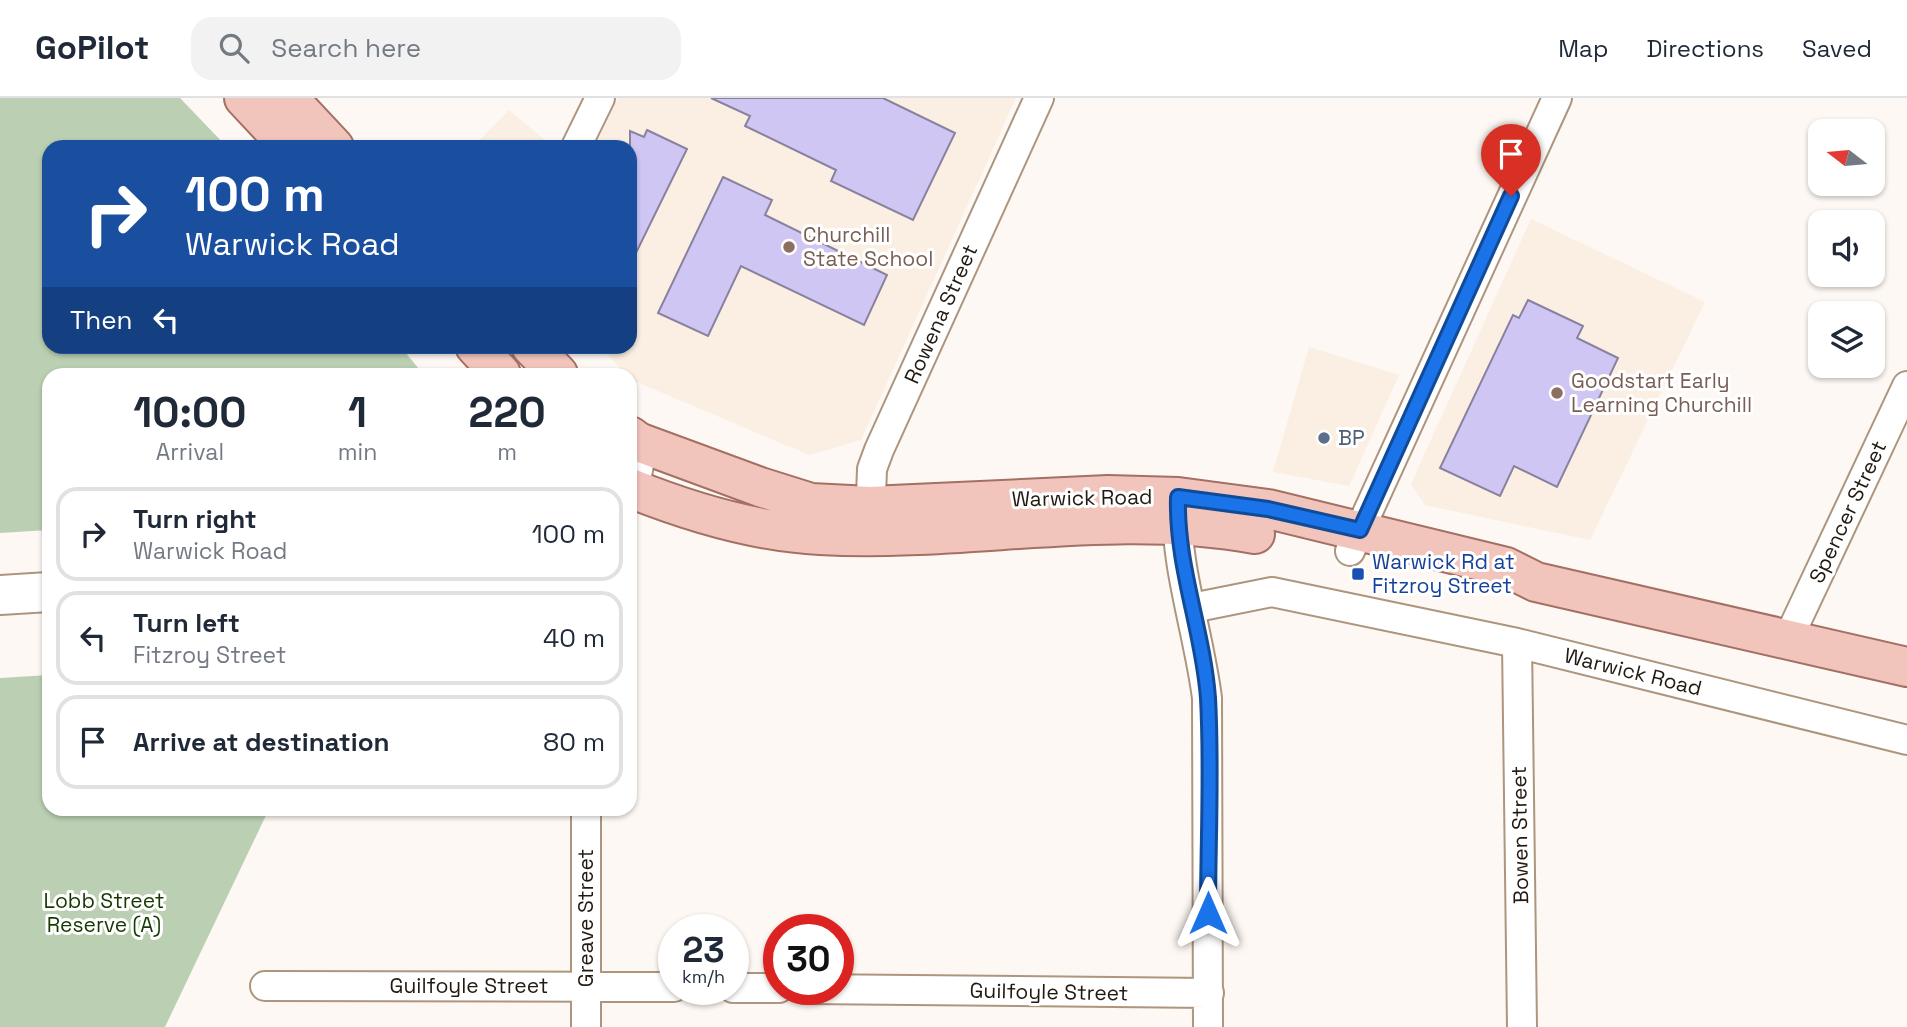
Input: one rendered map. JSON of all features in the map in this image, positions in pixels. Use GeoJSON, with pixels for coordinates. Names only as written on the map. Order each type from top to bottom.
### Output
{"type":"FeatureCollection","features":[{"type":"Feature","properties":{"kind":"main road"},"geometry":{"type":"LineString","coordinates":[[244,98],[283,140]]}},
{"type":"Feature","properties":{"kind":"main road"},"geometry":{"type":"LineString","coordinates":[[288,98],[327,140]]}},
{"type":"Feature","properties":{"kind":"main road"},"geometry":{"type":"LineString","coordinates":[[482,354],[495,368]]}},
{"type":"Feature","properties":{"kind":"main road"},"geometry":{"type":"LineString","coordinates":[[539,354],[552,368]]}},
{"type":"Feature","properties":{"kind":"main road","name":"Warwick Road"},"geometry":{"type":"LineString","coordinates":[[637,443],[760,487],[870,521]]}},
{"type":"Feature","properties":{"kind":"main road","name":"Warwick Road"},"geometry":{"type":"LineString","coordinates":[[637,490],[679,508],[779,532],[870,521],[977,515],[1108,495],[1177,511],[1268,509],[1355,541],[1509,584],[1536,582],[1907,667]]}},
{"type":"Feature","properties":{"kind":"main road"},"geometry":{"type":"LineString","coordinates":[[0,595],[42,592]]}},
{"type":"Feature","properties":{"kind":"street"},"geometry":{"type":"LineString","coordinates":[[579,140],[600,98]]}},
{"type":"Feature","properties":{"kind":"street","name":"Rowena Street"},"geometry":{"type":"LineString","coordinates":[[870,521],[872,469],[879,450],[1039,98]]}},
{"type":"Feature","properties":{"kind":"street"},"geometry":{"type":"LineString","coordinates":[[1355,541],[1557,98]]}},
{"type":"Feature","properties":{"kind":"street","name":"Spencer Street"},"geometry":{"type":"LineString","coordinates":[[1788,639],[1907,386]]}},
{"type":"Feature","properties":{"kind":"street"},"geometry":{"type":"LineString","coordinates":[[1177,511],[1208,698],[1208,1027]]}},
{"type":"Feature","properties":{"kind":"street","name":"Warwick Road"},"geometry":{"type":"LineString","coordinates":[[1192,608],[1272,592],[1517,643],[1907,740]]}},
{"type":"Feature","properties":{"kind":"street","name":"Bowen Street"},"geometry":{"type":"LineString","coordinates":[[1517,643],[1522,1027]]}},
{"type":"Feature","properties":{"kind":"street","name":"Greave Street"},"geometry":{"type":"LineString","coordinates":[[586,816],[586,1027]]}},
{"type":"Feature","properties":{"kind":"street","name":"Guilfoyle Street"},"geometry":{"type":"LineString","coordinates":[[265,986],[658,987]]}},
{"type":"Feature","properties":{"kind":"street","name":"Guilfoyle Street"},"geometry":{"type":"LineString","coordinates":[[854,989],[1209,993]]}},
{"type":"Feature","properties":{"kind":"shaded area","name":"Churchill State School"},"geometry":{"type":"Polygon","coordinates":[[[618,98],[1016,98],[861,440],[809,455],[637,382],[637,368],[620,368],[607,354],[637,354],[637,140],[597,140],[618,98]]]}},
{"type":"Feature","properties":{"kind":"shaded area"},"geometry":{"type":"Polygon","coordinates":[[[509,110],[545,140],[480,140],[509,110]]]}},
{"type":"Feature","properties":{"kind":"shaded area","name":"Goodstart Early Learning Churchill"},"geometry":{"type":"Polygon","coordinates":[[[1531,219],[1705,302],[1590,540],[1425,505],[1411,484],[1531,219]]]}},
{"type":"Feature","properties":{"kind":"shaded area"},"geometry":{"type":"Polygon","coordinates":[[[1309,347],[1399,375],[1349,486],[1273,472],[1309,347]]]}},
{"type":"Feature","properties":{"kind":"green space"},"geometry":{"type":"Polygon","coordinates":[[[0,98],[180,98],[220,140],[42,140],[42,354],[407,354],[418,368],[42,368],[42,530],[0,533],[0,98]]]}},
{"type":"Feature","properties":{"kind":"green space","name":"Lobb Street Reserve (A)"},"geometry":{"type":"Polygon","coordinates":[[[42,675],[42,816],[266,816],[165,1027],[0,1027],[0,678],[42,675]]]}},
{"type":"Feature","properties":{"kind":"building"},"geometry":{"type":"Polygon","coordinates":[[[711,98],[883,98],[955,133],[913,220],[831,181],[836,170],[745,126],[750,116],[711,98]]]}},
{"type":"Feature","properties":{"kind":"building"},"geometry":{"type":"Polygon","coordinates":[[[647,130],[687,149],[637,251],[637,140],[630,140],[630,131],[644,137],[647,130]]]}},
{"type":"Feature","properties":{"kind":"building"},"geometry":{"type":"Polygon","coordinates":[[[723,177],[772,200],[765,215],[887,275],[864,325],[741,266],[708,336],[658,313],[723,177]]]}},
{"type":"Feature","properties":{"kind":"building"},"geometry":{"type":"Polygon","coordinates":[[[1528,300],[1583,326],[1577,338],[1618,358],[1557,487],[1514,466],[1500,496],[1440,468],[1513,315],[1519,318],[1528,300]]]}},
{"type":"Feature","properties":{"kind":"place","name":"Churchill State School"},"geometry":{"type":"Point","coordinates":[789,247]}},
{"type":"Feature","properties":{"kind":"place","name":"Goodstart Early Learning Churchill"},"geometry":{"type":"Point","coordinates":[1557,393]}},
{"type":"Feature","properties":{"kind":"place","name":"BP"},"geometry":{"type":"Point","coordinates":[1324,438]}},
{"type":"Feature","properties":{"kind":"place","name":"Warwick Rd at Fitzroy Street"},"geometry":{"type":"Point","coordinates":[1358,574]}},
{"type":"Feature","properties":{"kind":"route"},"geometry":{"type":"LineString","coordinates":[[1208,913],[1208,698],[1178,533],[1178,497],[1268,509],[1360,530],[1511,196]]}}]}
